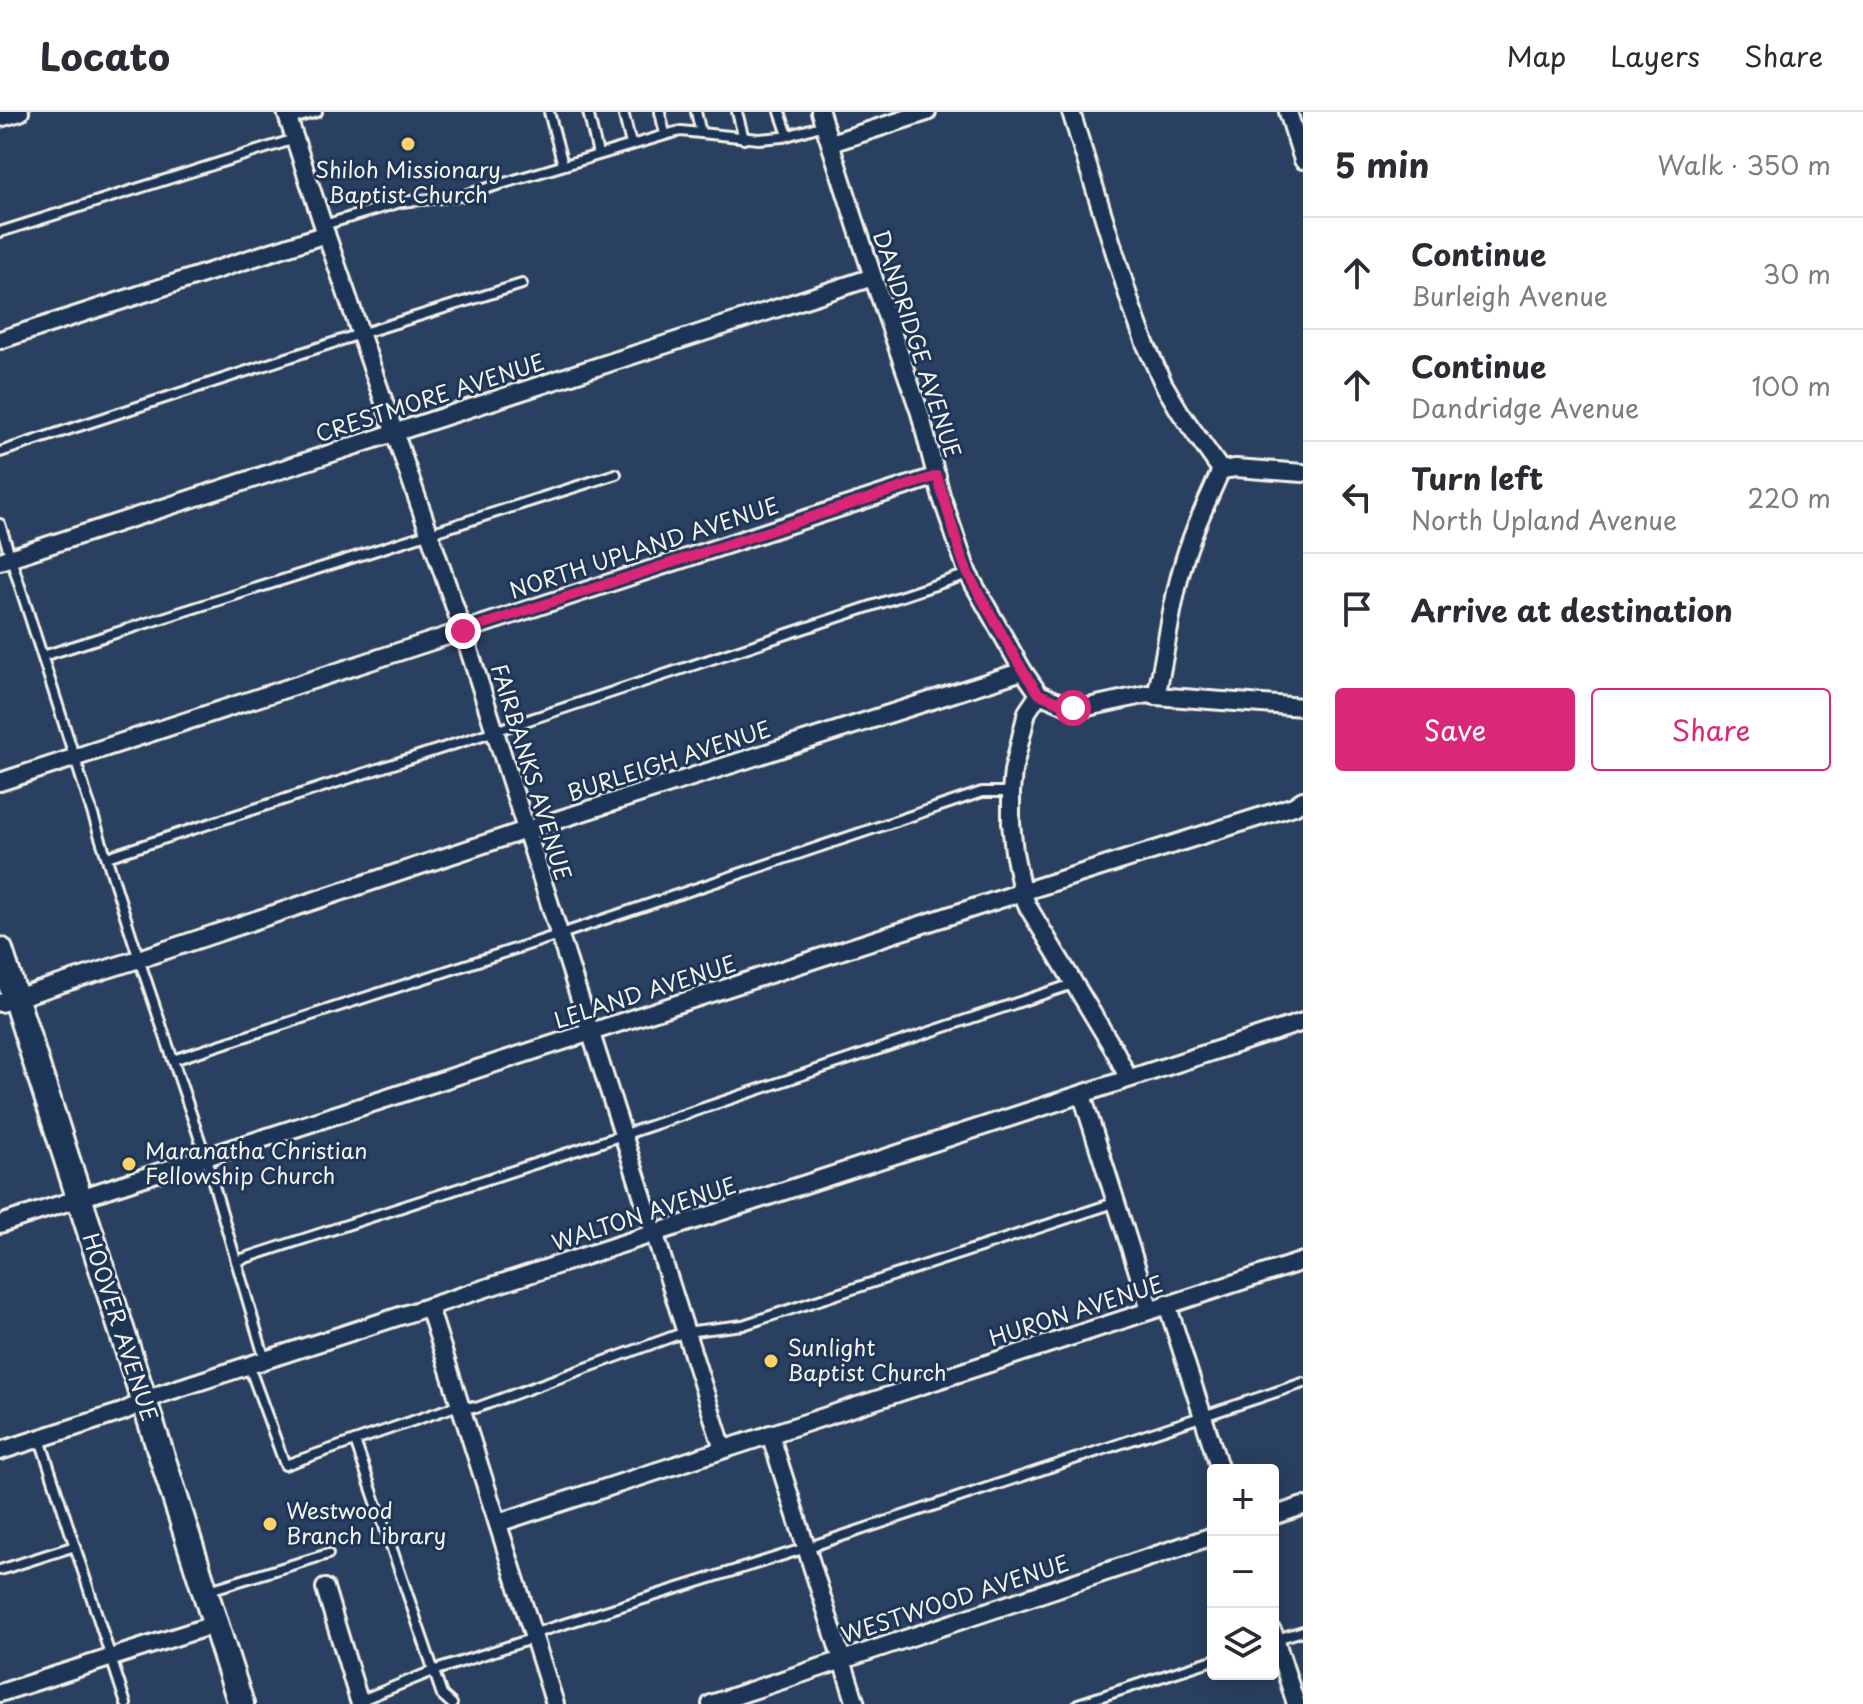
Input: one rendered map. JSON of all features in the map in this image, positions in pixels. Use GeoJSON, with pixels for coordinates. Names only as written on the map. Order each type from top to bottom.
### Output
{"type":"FeatureCollection","features":[{"type":"Feature","properties":{"kind":"street"},"geometry":{"type":"LineString","coordinates":[[0,118],[20,112]]}},
{"type":"Feature","properties":{"kind":"street"},"geometry":{"type":"LineString","coordinates":[[831,143],[927,112]]}},
{"type":"Feature","properties":{"kind":"street"},"geometry":{"type":"LineString","coordinates":[[1071,112],[1145,343],[1180,412],[1221,470]]}},
{"type":"Feature","properties":{"kind":"street"},"geometry":{"type":"LineString","coordinates":[[1288,112],[1303,160]]}},
{"type":"Feature","properties":{"kind":"street","name":"FAIRBANKS AVENUE"},"geometry":{"type":"LineString","coordinates":[[287,116],[463,631],[723,1449]]}},
{"type":"Feature","properties":{"kind":"street","name":"DANDRIDGE AVENUE"},"geometry":{"type":"LineString","coordinates":[[822,118],[920,413],[961,555],[968,574],[1023,671]]}},
{"type":"Feature","properties":{"kind":"street"},"geometry":{"type":"LineString","coordinates":[[0,340],[324,230]]}},
{"type":"Feature","properties":{"kind":"street","name":"CRESTMORE AVENUE"},"geometry":{"type":"LineString","coordinates":[[5,560],[873,277]]}},
{"type":"Feature","properties":{"kind":"street"},"geometry":{"type":"LineString","coordinates":[[1221,470],[1236,468],[1303,473]]}},
{"type":"Feature","properties":{"kind":"street"},"geometry":{"type":"LineString","coordinates":[[1156,696],[1182,567],[1195,527],[1221,470]]}},
{"type":"Feature","properties":{"kind":"street","name":"NORTH UPLAND AVENUE"},"geometry":{"type":"LineString","coordinates":[[0,782],[937,476]]}},
{"type":"Feature","properties":{"kind":"street"},"geometry":{"type":"LineString","coordinates":[[1023,671],[1039,694],[1073,708],[1148,694],[1303,707]]}},
{"type":"Feature","properties":{"kind":"street","name":"BURLEIGH AVENUE"},"geometry":{"type":"LineString","coordinates":[[8,1000],[1023,671]]}},
{"type":"Feature","properties":{"kind":"street"},"geometry":{"type":"LineString","coordinates":[[1039,694],[1027,712],[1011,792],[1011,823],[1022,892],[1128,1078]]}},
{"type":"Feature","properties":{"kind":"street","name":"LELAND AVENUE"},"geometry":{"type":"LineString","coordinates":[[0,1224],[1294,806],[1303,800]]}},
{"type":"Feature","properties":{"kind":"street","name":"HOOVER AVENUE"},"geometry":{"type":"LineString","coordinates":[[0,950],[8,1000],[80,1199],[241,1704]]}},
{"type":"Feature","properties":{"kind":"street","name":"WALTON AVENUE"},"geometry":{"type":"LineString","coordinates":[[0,1451],[122,1412],[161,1394],[257,1362],[1303,1022]]}},
{"type":"Feature","properties":{"kind":"street"},"geometry":{"type":"LineString","coordinates":[[1082,1095],[1150,1310]]}},
{"type":"Feature","properties":{"kind":"street","name":"HURON AVENUE"},"geometry":{"type":"LineString","coordinates":[[498,1523],[1303,1261]]}},
{"type":"Feature","properties":{"kind":"street"},"geometry":{"type":"LineString","coordinates":[[1167,1304],[1218,1464]]}},
{"type":"Feature","properties":{"kind":"street"},"geometry":{"type":"LineString","coordinates":[[429,1307],[555,1704]]}},
{"type":"Feature","properties":{"kind":"street"},"geometry":{"type":"LineString","coordinates":[[770,1434],[856,1704]]}},
{"type":"Feature","properties":{"kind":"street"},"geometry":{"type":"LineString","coordinates":[[1279,1514],[1303,1506]]}},
{"type":"Feature","properties":{"kind":"street","name":"WESTWOOD AVENUE"},"geometry":{"type":"LineString","coordinates":[[711,1704],[1207,1538]]}},
{"type":"Feature","properties":{"kind":"street"},"geometry":{"type":"LineString","coordinates":[[325,1588],[360,1703]]}},
{"type":"Feature","properties":{"kind":"street"},"geometry":{"type":"LineString","coordinates":[[0,1693],[216,1624]]}},
{"type":"Feature","properties":{"kind":"street"},"geometry":{"type":"LineString","coordinates":[[1279,1652],[1296,1704]]}},
{"type":"Feature","properties":{"kind":"lane"},"geometry":{"type":"LineString","coordinates":[[287,116],[317,112]]}},
{"type":"Feature","properties":{"kind":"lane"},"geometry":{"type":"LineString","coordinates":[[549,112],[563,165]]}},
{"type":"Feature","properties":{"kind":"lane"},"geometry":{"type":"LineString","coordinates":[[588,112],[598,154]]}},
{"type":"Feature","properties":{"kind":"lane"},"geometry":{"type":"LineString","coordinates":[[623,112],[631,144]]}},
{"type":"Feature","properties":{"kind":"lane"},"geometry":{"type":"LineString","coordinates":[[660,112],[665,134]]}},
{"type":"Feature","properties":{"kind":"lane"},"geometry":{"type":"LineString","coordinates":[[696,112],[701,133]]}},
{"type":"Feature","properties":{"kind":"lane"},"geometry":{"type":"LineString","coordinates":[[737,112],[744,139]]}},
{"type":"Feature","properties":{"kind":"lane"},"geometry":{"type":"LineString","coordinates":[[780,112],[788,135]]}},
{"type":"Feature","properties":{"kind":"lane"},"geometry":{"type":"LineString","coordinates":[[324,230],[401,202],[461,196],[665,134],[681,131],[759,139],[788,135],[822,118]]}},
{"type":"Feature","properties":{"kind":"lane"},"geometry":{"type":"LineString","coordinates":[[0,232],[295,139]]}},
{"type":"Feature","properties":{"kind":"lane"},"geometry":{"type":"LineString","coordinates":[[0,452],[522,284]]}},
{"type":"Feature","properties":{"kind":"lane"},"geometry":{"type":"LineString","coordinates":[[43,656],[616,474]]}},
{"type":"Feature","properties":{"kind":"lane"},"geometry":{"type":"LineString","coordinates":[[0,524],[5,560],[43,656],[206,1158],[236,1261],[257,1362],[285,1465],[459,1405],[476,1408],[685,1332],[743,1325],[1117,1202]]}},
{"type":"Feature","properties":{"kind":"lane"},"geometry":{"type":"LineString","coordinates":[[107,857],[968,574]]}},
{"type":"Feature","properties":{"kind":"lane"},"geometry":{"type":"LineString","coordinates":[[173,1060],[558,935],[982,792],[1011,792]]}},
{"type":"Feature","properties":{"kind":"lane"},"geometry":{"type":"LineString","coordinates":[[236,1261],[1073,984]]}},
{"type":"Feature","properties":{"kind":"lane"},"geometry":{"type":"LineString","coordinates":[[360,1703],[433,1671],[533,1636],[1303,1383]]}},
{"type":"Feature","properties":{"kind":"lane"},"geometry":{"type":"LineString","coordinates":[[40,1439],[126,1704]]}},
{"type":"Feature","properties":{"kind":"lane"},"geometry":{"type":"LineString","coordinates":[[355,1441],[433,1671],[442,1695],[452,1704]]}},
{"type":"Feature","properties":{"kind":"lane"},"geometry":{"type":"LineString","coordinates":[[0,1570],[75,1546]]}},
{"type":"Feature","properties":{"kind":"lane"},"geometry":{"type":"LineString","coordinates":[[205,1591],[328,1554]]}},
{"type":"Feature","properties":{"kind":"lane"},"geometry":{"type":"LineString","coordinates":[[1279,1636],[1303,1631]]}},
{"type":"Feature","properties":{"kind":"lane"},"geometry":{"type":"LineString","coordinates":[[1078,1704],[1207,1662]]}},
{"type":"Feature","properties":{"kind":"place","name":"Shiloh Missionary Baptist Church"},"geometry":{"type":"Point","coordinates":[408,144]}},
{"type":"Feature","properties":{"kind":"place","name":"Maranatha Christian Fellowship Church"},"geometry":{"type":"Point","coordinates":[129,1164]}},
{"type":"Feature","properties":{"kind":"place","name":"Sunlight Baptist Church"},"geometry":{"type":"Point","coordinates":[771,1361]}},
{"type":"Feature","properties":{"kind":"place","name":"Westwood Branch Library"},"geometry":{"type":"Point","coordinates":[270,1524]}},
{"type":"Feature","properties":{"kind":"route"},"geometry":{"type":"LineString","coordinates":[[463,631],[937,476],[968,574],[1023,671],[1039,694],[1073,708]]}}]}
